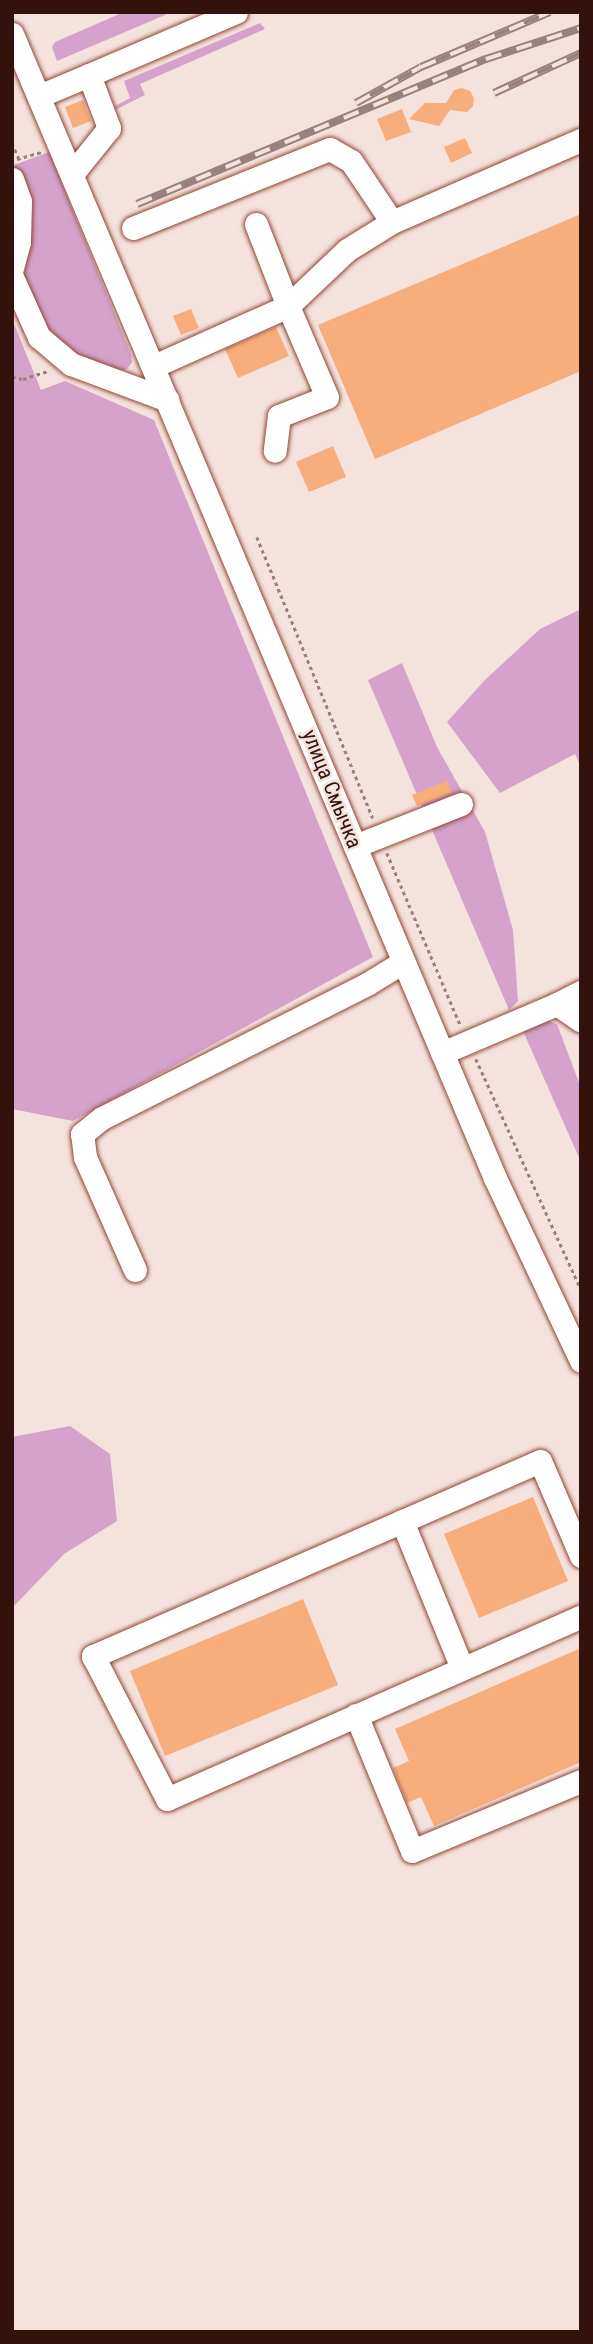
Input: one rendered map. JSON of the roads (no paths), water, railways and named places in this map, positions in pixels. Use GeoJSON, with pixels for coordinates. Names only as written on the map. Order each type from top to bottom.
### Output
{"type":"FeatureCollection","features":[{"type":"Feature","properties":{"kind":"street"},"geometry":{"type":"LineString","coordinates":[[39,96],[89,75],[194,20],[236,12]]}},
{"type":"Feature","properties":{"kind":"street","name":"улица Смычка"},"geometry":{"type":"LineString","coordinates":[[12,34],[495,1178],[576,1336],[581,1361]]}},
{"type":"Feature","properties":{"kind":"street"},"geometry":{"type":"LineString","coordinates":[[72,174],[109,128],[89,75]]}},
{"type":"Feature","properties":{"kind":"street"},"geometry":{"type":"LineString","coordinates":[[154,366],[288,306],[347,250],[392,222],[581,140]]}},
{"type":"Feature","properties":{"kind":"street"},"geometry":{"type":"LineString","coordinates":[[133,228],[330,149],[351,161],[392,222]]}},
{"type":"Feature","properties":{"kind":"street"},"geometry":{"type":"LineString","coordinates":[[12,179],[20,201],[19,242],[12,268]]}},
{"type":"Feature","properties":{"kind":"street"},"geometry":{"type":"LineString","coordinates":[[256,224],[327,397],[279,416],[275,451]]}},
{"type":"Feature","properties":{"kind":"street"},"geometry":{"type":"LineString","coordinates":[[12,277],[39,337],[71,363],[168,400]]}},
{"type":"Feature","properties":{"kind":"street"},"geometry":{"type":"LineString","coordinates":[[355,846],[461,804]]}},
{"type":"Feature","properties":{"kind":"street"},"geometry":{"type":"LineString","coordinates":[[135,1270],[85,1157],[82,1134],[102,1118],[367,984],[403,962]]}},
{"type":"Feature","properties":{"kind":"street"},"geometry":{"type":"LineString","coordinates":[[442,1053],[581,992]]}},
{"type":"Feature","properties":{"kind":"street"},"geometry":{"type":"LineString","coordinates":[[557,1004],[581,1021]]}},
{"type":"Feature","properties":{"kind":"street"},"geometry":{"type":"LineString","coordinates":[[581,1556],[540,1461],[93,1656],[167,1799],[581,1616]]}},
{"type":"Feature","properties":{"kind":"street"},"geometry":{"type":"LineString","coordinates":[[402,1521],[462,1668]]}},
{"type":"Feature","properties":{"kind":"street"},"geometry":{"type":"LineString","coordinates":[[356,1716],[412,1851],[581,1781]]}},
{"type":"Feature","properties":{"kind":"railway"},"geometry":{"type":"LineString","coordinates":[[356,103],[421,67],[550,12]]}},
{"type":"Feature","properties":{"kind":"railway"},"geometry":{"type":"LineString","coordinates":[[137,204],[486,59],[581,28]]}},
{"type":"Feature","properties":{"kind":"railway"},"geometry":{"type":"LineString","coordinates":[[494,93],[581,53]]}}]}
